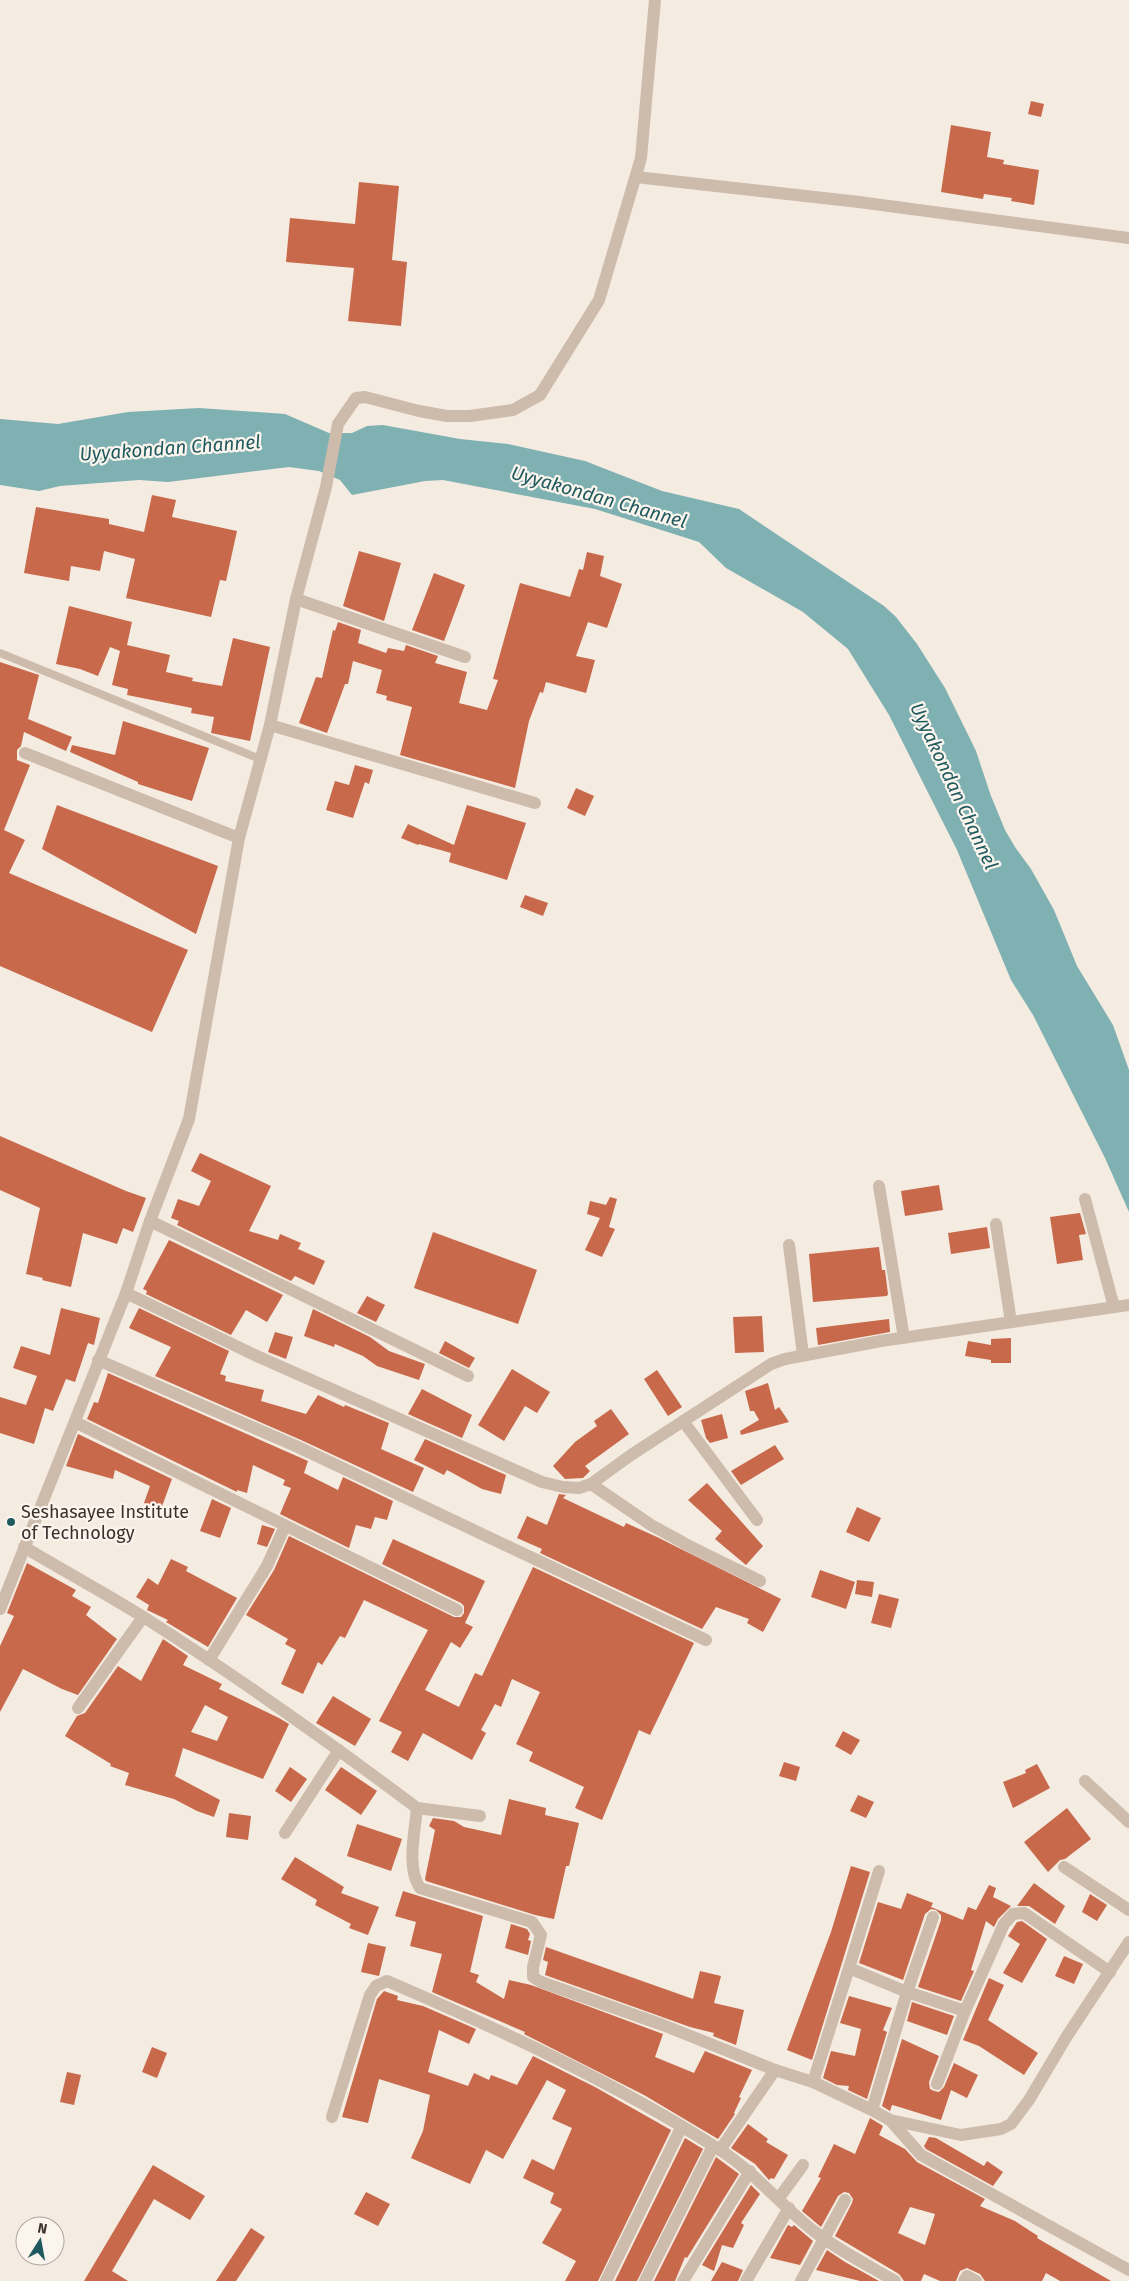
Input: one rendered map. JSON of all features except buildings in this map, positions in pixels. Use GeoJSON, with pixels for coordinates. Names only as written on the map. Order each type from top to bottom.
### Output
{"type":"FeatureCollection","features":[{"type":"Feature","properties":{"kind":"street"},"geometry":{"type":"LineString","coordinates":[[0,1609],[126,1293],[150,1221],[189,1119],[239,838],[270,725],[296,599],[326,488],[338,424],[356,398],[366,397],[419,411],[447,416],[470,416],[513,410],[540,395],[599,300],[642,158],[655,0]]}},
{"type":"Feature","properties":{"kind":"street"},"geometry":{"type":"LineString","coordinates":[[636,177],[858,202],[1129,238]]}},
{"type":"Feature","properties":{"kind":"street"},"geometry":{"type":"LineString","coordinates":[[296,599],[465,657]]}},
{"type":"Feature","properties":{"kind":"street"},"geometry":{"type":"LineString","coordinates":[[270,725],[535,802]]}},
{"type":"Feature","properties":{"kind":"street"},"geometry":{"type":"LineString","coordinates":[[25,753],[239,838]]}},
{"type":"Feature","properties":{"kind":"street"},"geometry":{"type":"LineString","coordinates":[[878,1186],[904,1338]]}},
{"type":"Feature","properties":{"kind":"street"},"geometry":{"type":"LineString","coordinates":[[1085,1199],[1114,1307]]}},
{"type":"Feature","properties":{"kind":"street"},"geometry":{"type":"LineString","coordinates":[[150,1221],[468,1376]]}},
{"type":"Feature","properties":{"kind":"street"},"geometry":{"type":"LineString","coordinates":[[996,1224],[1011,1322]]}},
{"type":"Feature","properties":{"kind":"street"},"geometry":{"type":"LineString","coordinates":[[789,1245],[803,1356]]}},
{"type":"Feature","properties":{"kind":"street"},"geometry":{"type":"LineString","coordinates":[[126,1293],[259,1357],[542,1482],[563,1487],[579,1488],[591,1484],[771,1364],[803,1356],[904,1338],[1129,1305]]}},
{"type":"Feature","properties":{"kind":"street"},"geometry":{"type":"LineString","coordinates":[[98,1360],[298,1447],[706,1640]]}},
{"type":"Feature","properties":{"kind":"street"},"geometry":{"type":"LineString","coordinates":[[683,1421],[757,1520]]}},
{"type":"Feature","properties":{"kind":"street"},"geometry":{"type":"LineString","coordinates":[[75,1422],[457,1610]]}},
{"type":"Feature","properties":{"kind":"street"},"geometry":{"type":"LineString","coordinates":[[591,1484],[651,1525],[760,1581]]}},
{"type":"Feature","properties":{"kind":"street"},"geometry":{"type":"LineString","coordinates":[[210,1660],[267,1566],[285,1526]]}},
{"type":"Feature","properties":{"kind":"street"},"geometry":{"type":"LineString","coordinates":[[24,1548],[143,1617],[210,1660],[339,1750],[417,1808],[480,1816]]}},
{"type":"Feature","properties":{"kind":"street"},"geometry":{"type":"LineString","coordinates":[[78,1708],[143,1617]]}},
{"type":"Feature","properties":{"kind":"street"},"geometry":{"type":"LineString","coordinates":[[285,1833],[339,1750]]}},
{"type":"Feature","properties":{"kind":"street"},"geometry":{"type":"LineString","coordinates":[[1085,1781],[1129,1822]]}},
{"type":"Feature","properties":{"kind":"street"},"geometry":{"type":"LineString","coordinates":[[417,1808],[413,1861],[415,1880],[420,1888],[532,1922],[541,1935],[532,1967],[533,1977],[541,1982],[663,2025],[775,2070],[813,2082],[890,2120],[960,2135],[1001,2129],[1011,2124],[1029,2100],[1129,1942]]}},
{"type":"Feature","properties":{"kind":"street"},"geometry":{"type":"LineString","coordinates":[[1064,1867],[1129,1910]]}},
{"type":"Feature","properties":{"kind":"street"},"geometry":{"type":"LineString","coordinates":[[813,2082],[879,1871]]}},
{"type":"Feature","properties":{"kind":"street"},"geometry":{"type":"LineString","coordinates":[[937,2084],[965,2011],[1004,1924],[1012,1914],[1024,1913],[1110,1972]]}},
{"type":"Feature","properties":{"kind":"street"},"geometry":{"type":"LineString","coordinates":[[872,2110],[907,1992],[933,1917]]}},
{"type":"Feature","properties":{"kind":"street"},"geometry":{"type":"LineString","coordinates":[[850,1968],[907,1992],[965,2011]]}},
{"type":"Feature","properties":{"kind":"street"},"geometry":{"type":"LineString","coordinates":[[332,2117],[370,1995],[376,1986],[387,1981],[498,2031],[613,2088],[717,2148],[750,2171],[823,2238],[894,2281]]}},
{"type":"Feature","properties":{"kind":"street"},"geometry":{"type":"LineString","coordinates":[[645,2281],[717,2148],[775,2070]]}},
{"type":"Feature","properties":{"kind":"street"},"geometry":{"type":"LineString","coordinates":[[890,2120],[921,2155],[1129,2270]]}},
{"type":"Feature","properties":{"kind":"street"},"geometry":{"type":"LineString","coordinates":[[606,2281],[681,2128]]}},
{"type":"Feature","properties":{"kind":"street"},"geometry":{"type":"LineString","coordinates":[[779,2198],[802,2166]]}},
{"type":"Feature","properties":{"kind":"street"},"geometry":{"type":"LineString","coordinates":[[683,2281],[750,2171]]}},
{"type":"Feature","properties":{"kind":"street"},"geometry":{"type":"LineString","coordinates":[[801,2281],[823,2238],[846,2200]]}},
{"type":"Feature","properties":{"kind":"street"},"geometry":{"type":"LineString","coordinates":[[746,2281],[789,2208]]}},
{"type":"Feature","properties":{"kind":"street"},"geometry":{"type":"LineString","coordinates":[[964,2281],[967,2276],[976,2281]]}},
{"type":"Feature","properties":{"kind":"lane"},"geometry":{"type":"LineString","coordinates":[[0,653],[260,759]]}},
{"type":"Feature","properties":{"kind":"water","name":"Uyyakondan Channel"},"geometry":{"type":"Polygon","coordinates":[[[199,408],[285,414],[329,433],[352,433],[367,426],[383,425],[460,439],[508,444],[585,461],[662,491],[739,509],[884,606],[896,617],[917,644],[945,688],[976,751],[1005,830],[1031,869],[1054,910],[1077,966],[1113,1025],[1129,1070],[1129,1212],[1105,1158],[1033,1015],[1011,980],[957,850],[889,715],[848,649],[803,612],[726,568],[699,542],[595,509],[443,480],[425,481],[352,495],[340,480],[319,471],[289,467],[168,482],[139,480],[60,486],[39,491],[0,485],[0,419],[58,424],[128,412],[199,408]]]}},
{"type":"Feature","properties":{"kind":"place","name":"Seshasayee Institute of Technology"},"geometry":{"type":"Point","coordinates":[11,1522]}}]}
